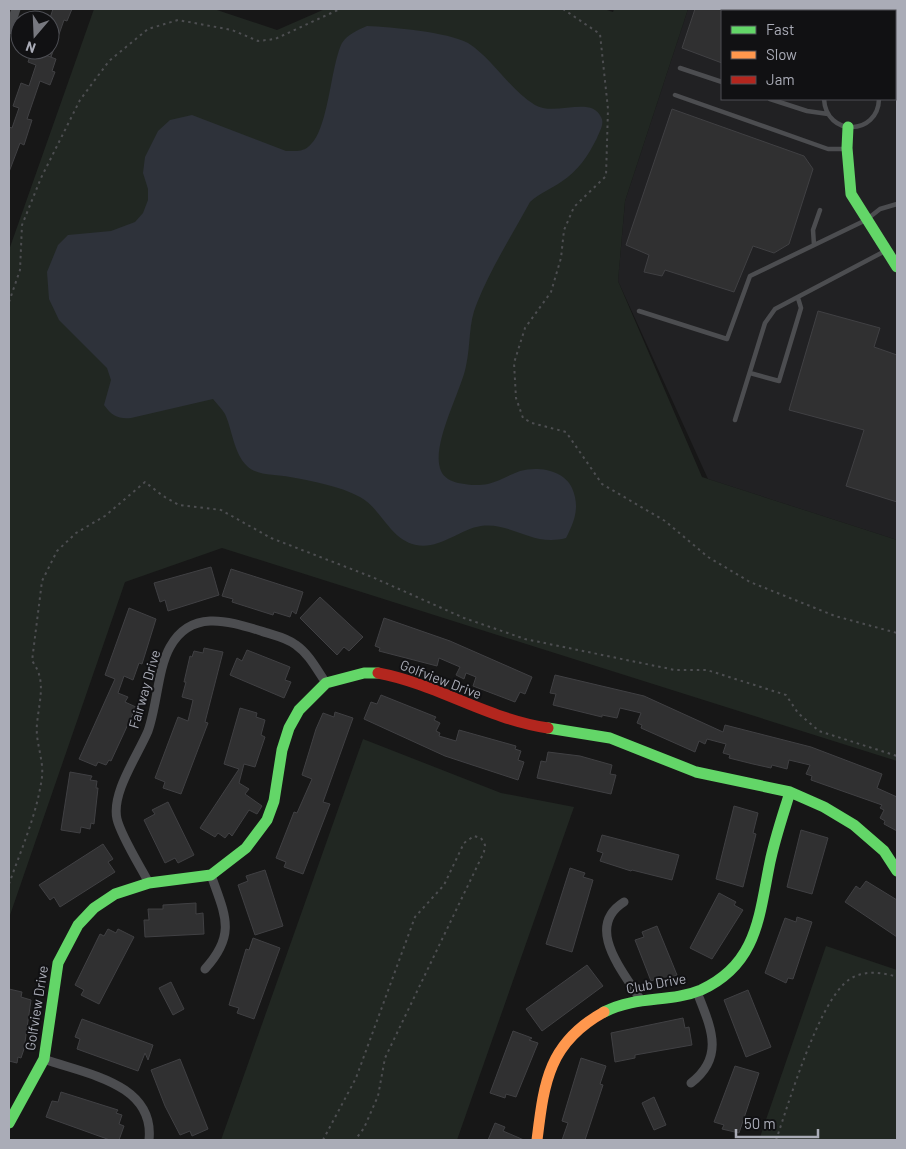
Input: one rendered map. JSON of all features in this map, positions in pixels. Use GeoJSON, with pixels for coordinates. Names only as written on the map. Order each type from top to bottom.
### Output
{"type":"FeatureCollection","features":[{"type":"Feature","properties":{"kind":"street"},"geometry":{"type":"LineString","coordinates":[[9,30],[16,9]]}},
{"type":"Feature","properties":{"kind":"street"},"geometry":{"type":"LineString","coordinates":[[848,127],[847,148],[851,194],[897,267]]}},
{"type":"Feature","properties":{"kind":"street","name":"Fairway Drive"},"geometry":{"type":"LineString","coordinates":[[149,883],[117,819],[116,804],[122,786],[148,730],[166,657],[175,640],[190,626],[207,621],[228,621],[296,644],[308,656],[326,683]]}},
{"type":"Feature","properties":{"kind":"street","name":"Golfview Drive"},"geometry":{"type":"LineString","coordinates":[[9,1123],[44,1059],[58,963],[78,925],[94,908],[115,894],[149,883],[211,875],[240,853],[263,827],[277,791],[282,750],[289,728],[299,710],[326,683],[364,673],[399,676],[501,718],[534,726],[610,738],[696,772],[790,792],[824,806],[854,825],[884,851],[895,866]]}},
{"type":"Feature","properties":{"kind":"street","name":"Club Drive"},"geometry":{"type":"LineString","coordinates":[[537,1140],[542,1093],[547,1077],[560,1051],[591,1017],[640,999],[697,992],[730,970],[749,946],[756,933],[765,906],[774,848],[790,792]]}},
{"type":"Feature","properties":{"kind":"street"},"geometry":{"type":"LineString","coordinates":[[205,969],[218,954],[224,942],[226,928],[224,912],[211,875]]}},
{"type":"Feature","properties":{"kind":"street"},"geometry":{"type":"LineString","coordinates":[[624,902],[609,916],[605,926],[606,939],[640,999]]}},
{"type":"Feature","properties":{"kind":"street"},"geometry":{"type":"LineString","coordinates":[[691,1084],[705,1070],[712,1054],[711,1028],[697,992]]}},
{"type":"Feature","properties":{"kind":"street"},"geometry":{"type":"LineString","coordinates":[[44,1059],[129,1091],[147,1114],[149,1140]]}},
{"type":"Feature","properties":{"kind":"lane"},"geometry":{"type":"LineString","coordinates":[[680,68],[721,82]]}},
{"type":"Feature","properties":{"kind":"lane"},"geometry":{"type":"LineString","coordinates":[[675,95],[828,149],[847,148]]}},
{"type":"Feature","properties":{"kind":"lane"},"geometry":{"type":"LineString","coordinates":[[773,100],[807,111],[828,114]]}},
{"type":"Feature","properties":{"kind":"lane"},"geometry":{"type":"LineString","coordinates":[[824,100],[828,114],[840,125],[848,127],[857,127],[873,118],[879,100]]}},
{"type":"Feature","properties":{"kind":"lane"},"geometry":{"type":"LineString","coordinates":[[639,311],[727,339],[750,276],[866,220],[880,209],[897,204]]}},
{"type":"Feature","properties":{"kind":"lane"},"geometry":{"type":"LineString","coordinates":[[814,245],[813,230],[820,210]]}},
{"type":"Feature","properties":{"kind":"lane"},"geometry":{"type":"LineString","coordinates":[[735,420],[765,323],[774,309],[886,251]]}},
{"type":"Feature","properties":{"kind":"lane"},"geometry":{"type":"LineString","coordinates":[[750,373],[780,381],[801,308],[798,298]]}},
{"type":"Feature","properties":{"kind":"path"},"geometry":{"type":"LineString","coordinates":[[9,302],[20,270],[22,225],[41,178],[80,100],[109,61],[148,29],[178,20],[232,30],[258,40],[267,40],[275,39],[340,9]]}},
{"type":"Feature","properties":{"kind":"path"},"geometry":{"type":"LineString","coordinates":[[563,9],[600,34],[608,109],[608,165],[606,176],[574,208],[564,230],[561,258],[551,292],[526,328],[514,363],[516,398],[523,418],[532,423],[566,432],[602,484],[665,521],[708,557],[750,582],[835,616],[897,632]]}},
{"type":"Feature","properties":{"kind":"path"},"geometry":{"type":"LineString","coordinates":[[9,884],[30,828],[42,776],[37,726],[41,688],[40,672],[32,661],[42,581],[57,551],[76,533],[105,516],[145,482],[163,496],[179,505],[221,510],[270,538],[372,577],[464,618],[526,639],[676,670],[707,670],[786,695],[798,713],[819,731],[897,756]]}},
{"type":"Feature","properties":{"kind":"path"},"geometry":{"type":"LineString","coordinates":[[323,1140],[356,1078],[415,917],[444,885],[464,843],[474,836],[481,838],[485,846],[484,852],[385,1058],[378,1096],[364,1128],[356,1140]]}},
{"type":"Feature","properties":{"kind":"path"},"geometry":{"type":"LineString","coordinates":[[776,1140],[819,1021],[834,994],[850,979],[865,973],[885,973],[897,978]]}},
{"type":"Feature","properties":{"kind":"shaded area"},"geometry":{"type":"Polygon","coordinates":[[[94,9],[214,9],[277,30],[325,9],[604,9],[613,12],[614,9],[688,9],[625,201],[618,281],[702,477],[897,540],[897,761],[222,548],[125,582],[9,918],[9,250],[94,9]]]}},
{"type":"Feature","properties":{"kind":"shaded area"},"geometry":{"type":"Polygon","coordinates":[[[688,9],[897,9],[897,540],[708,479],[618,281],[625,201],[688,9]]]}},
{"type":"Feature","properties":{"kind":"shaded area"},"geometry":{"type":"Polygon","coordinates":[[[367,26],[419,31],[459,39],[477,50],[517,91],[535,105],[552,109],[589,108],[596,111],[601,117],[602,125],[586,157],[567,178],[530,202],[489,277],[474,311],[466,366],[443,434],[439,460],[441,471],[448,479],[458,483],[473,485],[488,484],[527,470],[542,469],[557,473],[568,482],[576,501],[574,519],[566,538],[543,539],[503,527],[481,526],[433,545],[416,545],[399,537],[368,502],[352,493],[317,482],[256,472],[251,469],[239,455],[225,414],[213,399],[131,418],[116,416],[104,405],[111,380],[107,368],[59,320],[49,299],[47,272],[58,245],[68,235],[111,231],[135,222],[143,213],[148,200],[148,189],[143,173],[145,157],[158,131],[170,120],[192,115],[286,151],[306,149],[315,139],[325,114],[342,43],[350,35],[367,26]]]}},
{"type":"Feature","properties":{"kind":"shaded area"},"geometry":{"type":"Polygon","coordinates":[[[363,739],[501,793],[574,807],[457,1140],[221,1140],[363,739]]]}},
{"type":"Feature","properties":{"kind":"shaded area"},"geometry":{"type":"Polygon","coordinates":[[[826,946],[897,970],[897,1140],[759,1140],[826,946]]]}},
{"type":"Feature","properties":{"kind":"building"},"geometry":{"type":"Polygon","coordinates":[[[72,9],[67,21],[64,20],[60,31],[60,10],[53,10],[72,9]]]}},
{"type":"Feature","properties":{"kind":"building"},"geometry":{"type":"Polygon","coordinates":[[[695,9],[722,9],[721,63],[682,48],[695,9]]]}},
{"type":"Feature","properties":{"kind":"building"},"geometry":{"type":"Polygon","coordinates":[[[29,60],[56,60],[52,71],[55,72],[50,85],[40,81],[27,119],[32,120],[24,145],[20,143],[9,172],[9,127],[12,128],[19,108],[13,106],[21,83],[29,86],[36,65],[28,62],[29,60]]]}},
{"type":"Feature","properties":{"kind":"building"},"geometry":{"type":"Polygon","coordinates":[[[672,109],[804,156],[813,169],[789,244],[774,253],[753,246],[734,292],[665,270],[662,276],[644,272],[649,255],[626,245],[672,109]]]}},
{"type":"Feature","properties":{"kind":"building"},"geometry":{"type":"Polygon","coordinates":[[[818,311],[880,328],[874,347],[897,355],[897,502],[846,486],[864,430],[789,410],[818,311]]]}},
{"type":"Feature","properties":{"kind":"building"},"geometry":{"type":"Polygon","coordinates":[[[211,567],[219,595],[168,611],[165,600],[160,602],[154,583],[211,567]]]}},
{"type":"Feature","properties":{"kind":"building"},"geometry":{"type":"Polygon","coordinates":[[[231,569],[303,592],[296,614],[292,611],[290,617],[274,612],[273,615],[232,602],[233,599],[222,596],[231,569]]]}},
{"type":"Feature","properties":{"kind":"building"},"geometry":{"type":"Polygon","coordinates":[[[320,597],[363,637],[349,651],[344,647],[337,655],[300,618],[320,597]]]}},
{"type":"Feature","properties":{"kind":"building"},"geometry":{"type":"Polygon","coordinates":[[[129,608],[156,619],[142,664],[139,663],[133,680],[124,676],[118,693],[128,697],[125,702],[136,707],[111,761],[109,760],[106,765],[98,762],[96,766],[79,759],[115,679],[105,675],[129,608]]]}},
{"type":"Feature","properties":{"kind":"building"},"geometry":{"type":"Polygon","coordinates":[[[384,618],[450,641],[532,677],[525,694],[520,692],[515,702],[473,686],[476,677],[466,673],[464,679],[456,675],[460,667],[439,658],[437,666],[379,651],[380,648],[375,646],[384,618]]]}},
{"type":"Feature","properties":{"kind":"building"},"geometry":{"type":"Polygon","coordinates":[[[204,648],[223,652],[205,722],[208,723],[181,794],[163,788],[165,782],[155,778],[178,717],[188,721],[193,700],[182,697],[186,682],[184,682],[190,656],[192,657],[194,651],[203,653],[204,648]]]}},
{"type":"Feature","properties":{"kind":"building"},"geometry":{"type":"Polygon","coordinates":[[[247,650],[290,667],[285,680],[291,682],[284,698],[230,675],[237,658],[242,661],[247,650]]]}},
{"type":"Feature","properties":{"kind":"building"},"geometry":{"type":"Polygon","coordinates":[[[555,675],[644,696],[723,732],[725,725],[811,747],[882,774],[877,788],[897,797],[897,831],[884,824],[885,821],[880,818],[884,810],[880,808],[882,805],[811,780],[812,776],[806,774],[810,765],[789,760],[787,769],[772,765],[771,768],[729,758],[730,755],[723,753],[726,744],[707,739],[705,744],[699,741],[695,752],[641,728],[642,725],[637,723],[641,713],[620,708],[617,718],[602,715],[602,717],[553,705],[556,694],[550,693],[555,675]]]}},
{"type":"Feature","properties":{"kind":"building"},"geometry":{"type":"Polygon","coordinates":[[[381,695],[436,717],[434,720],[440,723],[436,731],[440,733],[439,736],[456,741],[459,730],[516,746],[515,749],[521,751],[518,760],[524,762],[518,780],[445,756],[364,719],[371,702],[377,704],[381,695]]]}},
{"type":"Feature","properties":{"kind":"building"},"geometry":{"type":"Polygon","coordinates":[[[240,708],[257,713],[256,717],[265,720],[261,735],[265,737],[255,767],[244,764],[239,783],[249,789],[245,794],[262,806],[257,814],[249,810],[232,836],[229,833],[225,838],[218,833],[215,837],[200,828],[239,769],[224,764],[240,708]]]}},
{"type":"Feature","properties":{"kind":"building"},"geometry":{"type":"Polygon","coordinates":[[[335,712],[353,718],[323,802],[330,804],[303,874],[284,867],[286,862],[276,858],[294,812],[297,813],[312,779],[302,775],[316,729],[323,713],[334,717],[335,712]]]}},
{"type":"Feature","properties":{"kind":"building"},"geometry":{"type":"Polygon","coordinates":[[[548,752],[580,756],[612,765],[610,774],[616,775],[611,794],[537,778],[541,761],[546,762],[548,752]]]}},
{"type":"Feature","properties":{"kind":"building"},"geometry":{"type":"Polygon","coordinates":[[[70,772],[92,776],[90,780],[97,781],[94,824],[91,823],[90,829],[81,827],[80,833],[61,830],[70,772]]]}},
{"type":"Feature","properties":{"kind":"building"},"geometry":{"type":"Polygon","coordinates":[[[168,802],[194,855],[178,863],[175,858],[165,863],[144,820],[155,814],[152,810],[168,802]]]}},
{"type":"Feature","properties":{"kind":"building"},"geometry":{"type":"Polygon","coordinates":[[[734,806],[758,813],[753,833],[756,834],[743,887],[716,879],[734,806]]]}},
{"type":"Feature","properties":{"kind":"building"},"geometry":{"type":"Polygon","coordinates":[[[801,830],[828,838],[812,894],[787,887],[801,830]]]}},
{"type":"Feature","properties":{"kind":"building"},"geometry":{"type":"Polygon","coordinates":[[[602,835],[679,855],[672,880],[631,871],[600,861],[603,853],[597,851],[602,835]]]}},
{"type":"Feature","properties":{"kind":"building"},"geometry":{"type":"Polygon","coordinates":[[[103,844],[113,859],[108,862],[115,872],[60,907],[54,897],[50,900],[39,885],[103,844]]]}},
{"type":"Feature","properties":{"kind":"building"},"geometry":{"type":"Polygon","coordinates":[[[570,868],[585,873],[583,877],[593,880],[572,952],[546,944],[570,868]]]}},
{"type":"Feature","properties":{"kind":"building"},"geometry":{"type":"Polygon","coordinates":[[[265,870],[283,926],[255,935],[238,885],[248,881],[246,876],[265,870]]]}},
{"type":"Feature","properties":{"kind":"building"},"geometry":{"type":"Polygon","coordinates":[[[866,881],[897,900],[897,937],[845,902],[856,886],[860,889],[866,881]]]}},
{"type":"Feature","properties":{"kind":"building"},"geometry":{"type":"Polygon","coordinates":[[[719,893],[736,902],[734,905],[743,910],[712,959],[690,948],[719,893]]]}},
{"type":"Feature","properties":{"kind":"building"},"geometry":{"type":"Polygon","coordinates":[[[196,903],[196,914],[203,913],[204,934],[145,937],[144,920],[149,920],[148,909],[163,909],[163,905],[196,903]]]}},
{"type":"Feature","properties":{"kind":"building"},"geometry":{"type":"Polygon","coordinates":[[[797,917],[812,922],[793,979],[788,978],[786,983],[765,973],[785,918],[796,922],[797,917]]]}},
{"type":"Feature","properties":{"kind":"building"},"geometry":{"type":"Polygon","coordinates":[[[657,926],[677,975],[662,981],[661,977],[651,981],[635,940],[644,937],[642,932],[657,926]]]}},
{"type":"Feature","properties":{"kind":"building"},"geometry":{"type":"Polygon","coordinates":[[[108,929],[116,933],[118,929],[134,937],[99,1004],[81,995],[84,990],[75,985],[100,934],[104,936],[108,929]]]}},
{"type":"Feature","properties":{"kind":"building"},"geometry":{"type":"Polygon","coordinates":[[[253,938],[280,948],[254,1019],[237,1013],[239,1008],[229,1005],[246,949],[249,950],[253,938]]]}},
{"type":"Feature","properties":{"kind":"building"},"geometry":{"type":"Polygon","coordinates":[[[587,965],[603,986],[542,1031],[526,1009],[587,965]]]}},
{"type":"Feature","properties":{"kind":"building"},"geometry":{"type":"Polygon","coordinates":[[[171,982],[184,1009],[173,1015],[159,988],[171,982]]]}},
{"type":"Feature","properties":{"kind":"building"},"geometry":{"type":"Polygon","coordinates":[[[9,989],[22,992],[21,997],[31,1000],[24,1049],[21,1058],[18,1057],[17,1063],[9,1061],[9,989]]]}},
{"type":"Feature","properties":{"kind":"building"},"geometry":{"type":"Polygon","coordinates":[[[748,990],[771,1047],[746,1057],[724,1000],[748,990]]]}},
{"type":"Feature","properties":{"kind":"building"},"geometry":{"type":"Polygon","coordinates":[[[683,1018],[685,1028],[689,1027],[692,1045],[635,1055],[635,1058],[615,1062],[611,1033],[683,1018]]]}},
{"type":"Feature","properties":{"kind":"building"},"geometry":{"type":"Polygon","coordinates":[[[82,1019],[153,1045],[148,1060],[145,1053],[138,1071],[77,1049],[80,1039],[75,1037],[82,1019]]]}},
{"type":"Feature","properties":{"kind":"building"},"geometry":{"type":"Polygon","coordinates":[[[513,1031],[532,1038],[529,1040],[538,1043],[516,1097],[506,1094],[505,1098],[490,1093],[513,1031]]]}},
{"type":"Feature","properties":{"kind":"building"},"geometry":{"type":"Polygon","coordinates":[[[581,1058],[606,1066],[600,1084],[603,1085],[585,1140],[562,1140],[568,1123],[562,1121],[581,1058]]]}},
{"type":"Feature","properties":{"kind":"building"},"geometry":{"type":"Polygon","coordinates":[[[180,1059],[208,1129],[192,1136],[190,1131],[180,1135],[165,1106],[151,1070],[180,1059]]]}},
{"type":"Feature","properties":{"kind":"building"},"geometry":{"type":"Polygon","coordinates":[[[735,1066],[759,1073],[739,1133],[722,1129],[724,1125],[714,1122],[735,1066]]]}},
{"type":"Feature","properties":{"kind":"building"},"geometry":{"type":"Polygon","coordinates":[[[61,1092],[118,1110],[116,1113],[122,1115],[119,1124],[124,1126],[119,1140],[110,1140],[46,1117],[52,1101],[58,1102],[61,1092]]]}},
{"type":"Feature","properties":{"kind":"building"},"geometry":{"type":"Polygon","coordinates":[[[654,1097],[666,1125],[654,1130],[642,1103],[654,1097]]]}},
{"type":"Feature","properties":{"kind":"building"},"geometry":{"type":"Polygon","coordinates":[[[495,1123],[505,1127],[503,1131],[524,1140],[488,1140],[495,1123]]]}},
{"type":"Feature","properties":{"kind":"traffic: fast"},"geometry":{"type":"LineString","coordinates":[[848,127],[847,148],[851,194],[897,267]]}},
{"type":"Feature","properties":{"kind":"traffic: fast"},"geometry":{"type":"LineString","coordinates":[[9,1123],[44,1059],[58,963],[78,925],[94,908],[115,894],[149,883],[211,875],[246,848],[267,820],[274,801],[282,750],[289,728],[299,710],[326,683],[364,673],[378,673]]}},
{"type":"Feature","properties":{"kind":"traffic: fast"},"geometry":{"type":"LineString","coordinates":[[548,728],[610,738],[696,772],[790,792],[824,807],[854,825],[884,851],[897,871]]}},
{"type":"Feature","properties":{"kind":"traffic: fast"},"geometry":{"type":"LineString","coordinates":[[604,1012],[629,1003],[677,997],[701,990],[720,979],[734,966],[745,952],[753,936],[763,901],[772,853],[790,792]]}},
{"type":"Feature","properties":{"kind":"traffic: slow"},"geometry":{"type":"LineString","coordinates":[[537,1140],[543,1100],[552,1066],[560,1051],[571,1037],[585,1024],[604,1012]]}},
{"type":"Feature","properties":{"kind":"traffic: jam"},"geometry":{"type":"LineString","coordinates":[[378,673],[421,685],[504,717],[548,728]]}}]}
